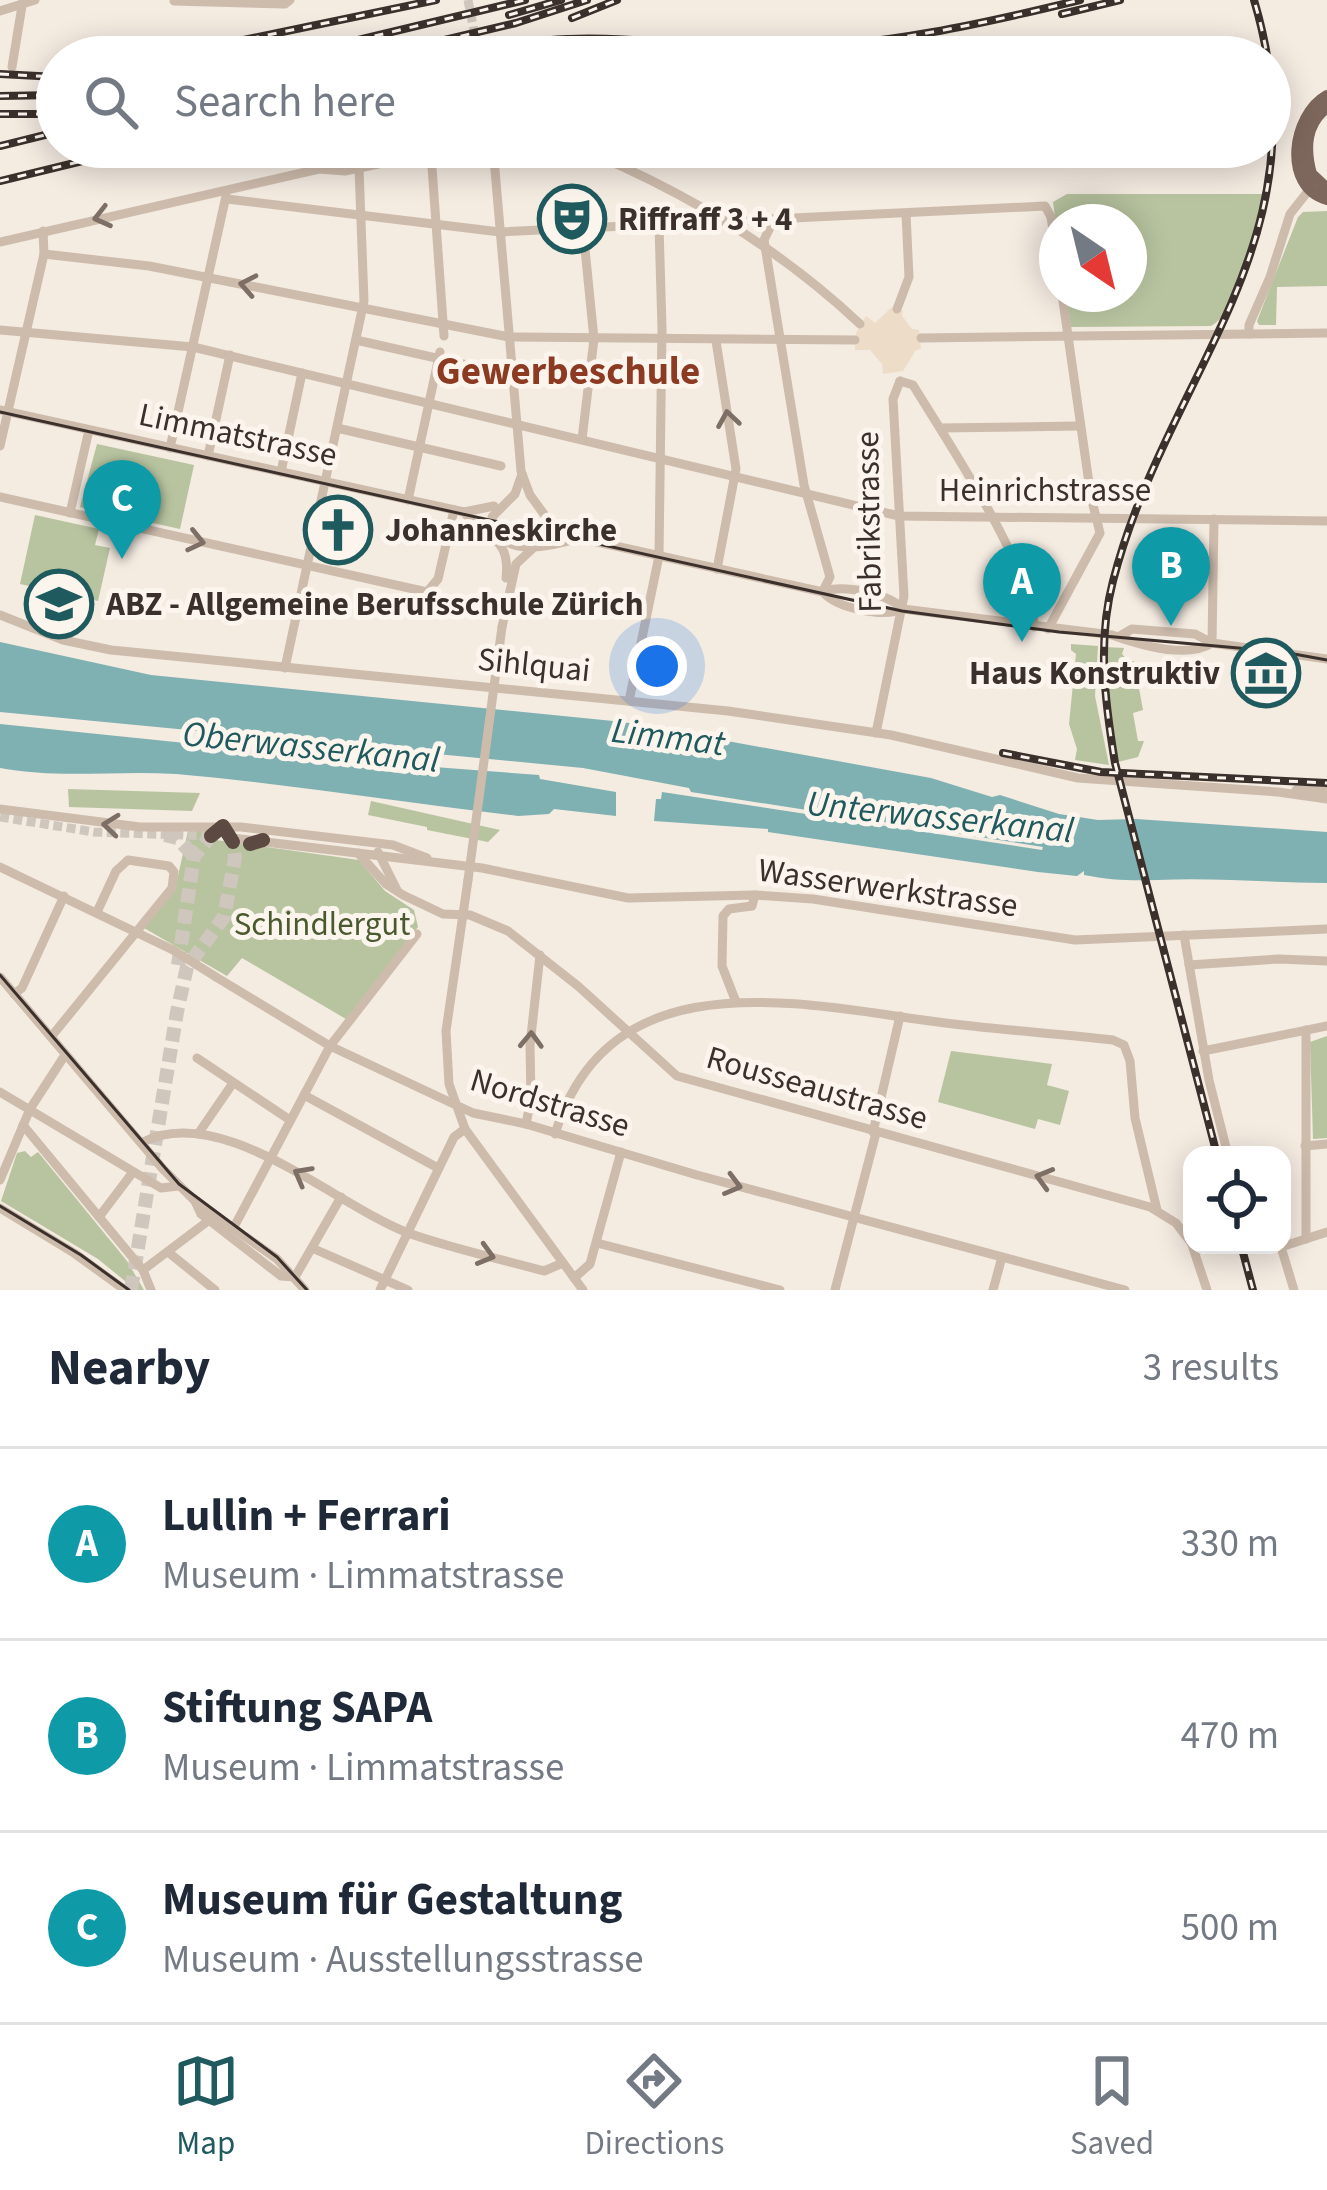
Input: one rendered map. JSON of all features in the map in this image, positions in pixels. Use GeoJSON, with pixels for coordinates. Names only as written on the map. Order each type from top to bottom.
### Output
{"type":"FeatureCollection","features":[{"type":"Feature","properties":{"kind":"main road"},"geometry":{"type":"LineString","coordinates":[[1327,96],[1300,126],[1299,162],[1327,199]]}},
{"type":"Feature","properties":{"kind":"main road"},"geometry":{"type":"LineString","coordinates":[[1310,115],[1327,106]]}},
{"type":"Feature","properties":{"kind":"street"},"geometry":{"type":"LineString","coordinates":[[0,11],[27,1]]}},
{"type":"Feature","properties":{"kind":"street"},"geometry":{"type":"LineString","coordinates":[[12,67],[27,1]]}},
{"type":"Feature","properties":{"kind":"street"},"geometry":{"type":"LineString","coordinates":[[174,1],[290,1]]}},
{"type":"Feature","properties":{"kind":"street"},"geometry":{"type":"LineString","coordinates":[[0,242],[226,195],[322,169],[359,168],[363,308],[285,668]]}},
{"type":"Feature","properties":{"kind":"street"},"geometry":{"type":"LineString","coordinates":[[431,168],[445,330]]}},
{"type":"Feature","properties":{"kind":"street"},"geometry":{"type":"LineString","coordinates":[[495,168],[521,474],[549,521],[579,538],[823,592],[835,588],[864,593],[893,600],[903,609],[1120,636],[1131,644],[1193,650],[1212,644],[1327,659]]}},
{"type":"Feature","properties":{"kind":"street"},"geometry":{"type":"LineString","coordinates":[[622,168],[694,202],[766,244],[860,324]]}},
{"type":"Feature","properties":{"kind":"street"},"geometry":{"type":"LineString","coordinates":[[1249,334],[1290,214],[1317,187]]}},
{"type":"Feature","properties":{"kind":"street"},"geometry":{"type":"LineString","coordinates":[[226,195],[500,232],[1039,206]]}},
{"type":"Feature","properties":{"kind":"street"},"geometry":{"type":"LineString","coordinates":[[170,448],[226,195]]}},
{"type":"Feature","properties":{"kind":"street"},"geometry":{"type":"LineString","coordinates":[[688,224],[697,216],[694,202]]}},
{"type":"Feature","properties":{"kind":"street"},"geometry":{"type":"LineString","coordinates":[[897,309],[909,277],[906,214]]}},
{"type":"Feature","properties":{"kind":"street"},"geometry":{"type":"LineString","coordinates":[[773,219],[764,234],[806,496],[830,577],[823,592]]}},
{"type":"Feature","properties":{"kind":"street"},"geometry":{"type":"LineString","coordinates":[[629,701],[659,556],[659,226]]}},
{"type":"Feature","properties":{"kind":"street"},"geometry":{"type":"LineString","coordinates":[[582,439],[594,339],[583,229]]}},
{"type":"Feature","properties":{"kind":"street"},"geometry":{"type":"LineString","coordinates":[[0,446],[4,411],[44,254],[43,231]]}},
{"type":"Feature","properties":{"kind":"street"},"geometry":{"type":"LineString","coordinates":[[44,254],[208,278],[363,308],[445,330],[512,337],[855,340]]}},
{"type":"Feature","properties":{"kind":"street"},"geometry":{"type":"LineString","coordinates":[[1048,629],[1099,541],[1065,312]]}},
{"type":"Feature","properties":{"kind":"street","name":"Heinrichstrasse"},"geometry":{"type":"LineString","coordinates":[[0,330],[193,346],[899,516],[1327,521]]}},
{"type":"Feature","properties":{"kind":"street"},"geometry":{"type":"LineString","coordinates":[[921,338],[1327,333]]}},
{"type":"Feature","properties":{"kind":"street"},"geometry":{"type":"LineString","coordinates":[[356,340],[512,375]]}},
{"type":"Feature","properties":{"kind":"street"},"geometry":{"type":"LineString","coordinates":[[716,340],[736,478],[716,569]]}},
{"type":"Feature","properties":{"kind":"street"},"geometry":{"type":"LineString","coordinates":[[208,456],[230,356]]}},
{"type":"Feature","properties":{"kind":"street"},"geometry":{"type":"LineString","coordinates":[[408,500],[440,356]]}},
{"type":"Feature","properties":{"kind":"street"},"geometry":{"type":"LineString","coordinates":[[281,472],[302,373]]}},
{"type":"Feature","properties":{"kind":"street","name":"Fabrikstrasse"},"geometry":{"type":"LineString","coordinates":[[876,733],[903,609],[893,393],[899,377],[913,385],[940,428]]}},
{"type":"Feature","properties":{"kind":"street","name":"Limmatstrasse"},"geometry":{"type":"LineString","coordinates":[[4,411],[459,511]]}},
{"type":"Feature","properties":{"kind":"street"},"geometry":{"type":"LineString","coordinates":[[1034,627],[1034,609],[1012,556],[940,428],[1080,426]]}},
{"type":"Feature","properties":{"kind":"street"},"geometry":{"type":"LineString","coordinates":[[337,428],[501,466]]}},
{"type":"Feature","properties":{"kind":"street"},"geometry":{"type":"LineString","coordinates":[[70,513],[89,430]]}},
{"type":"Feature","properties":{"kind":"street"},"geometry":{"type":"LineString","coordinates":[[521,474],[515,494],[492,518],[493,527],[509,544],[531,548],[579,538]]}},
{"type":"Feature","properties":{"kind":"street"},"geometry":{"type":"LineString","coordinates":[[0,497],[427,592],[439,579],[459,511]]}},
{"type":"Feature","properties":{"kind":"street"},"geometry":{"type":"LineString","coordinates":[[459,511],[507,501]]}},
{"type":"Feature","properties":{"kind":"street"},"geometry":{"type":"LineString","coordinates":[[484,528],[485,516],[494,506]]}},
{"type":"Feature","properties":{"kind":"street"},"geometry":{"type":"LineString","coordinates":[[459,511],[484,528],[506,554],[507,596]]}},
{"type":"Feature","properties":{"kind":"street"},"geometry":{"type":"LineString","coordinates":[[1212,644],[1214,519]]}},
{"type":"Feature","properties":{"kind":"street"},"geometry":{"type":"LineString","coordinates":[[549,521],[545,537],[516,564],[507,596],[446,1043],[454,1103],[465,1130],[584,1290]]}},
{"type":"Feature","properties":{"kind":"street","name":"Sihlquai"},"geometry":{"type":"LineString","coordinates":[[0,615],[89,647],[629,701],[876,733],[1078,778],[1326,796]]}},
{"type":"Feature","properties":{"kind":"street","name":"Wasserwerkstrasse"},"geometry":{"type":"LineString","coordinates":[[0,809],[225,835],[393,844],[404,855]]}},
{"type":"Feature","properties":{"kind":"street","name":"Wasserwerkstrasse"},"geometry":{"type":"LineString","coordinates":[[225,835],[404,855],[628,898],[755,895],[813,899],[1075,940],[1327,928]]}},
{"type":"Feature","properties":{"kind":"street"},"geometry":{"type":"LineString","coordinates":[[371,844],[394,885]]}},
{"type":"Feature","properties":{"kind":"street","name":"Rousseaustrasse"},"geometry":{"type":"LineString","coordinates":[[358,853],[386,884],[443,914],[496,924],[540,955],[677,1076],[1157,1210],[1183,1232]]}},
{"type":"Feature","properties":{"kind":"street"},"geometry":{"type":"LineString","coordinates":[[374,868],[380,855]]}},
{"type":"Feature","properties":{"kind":"street"},"geometry":{"type":"LineString","coordinates":[[394,885],[393,867],[404,855]]}},
{"type":"Feature","properties":{"kind":"street"},"geometry":{"type":"LineString","coordinates":[[51,1037],[172,888],[174,872],[169,866],[122,863],[97,912]]}},
{"type":"Feature","properties":{"kind":"street","name":"Nordstrasse"},"geometry":{"type":"LineString","coordinates":[[0,867],[137,931],[331,1046],[473,1113],[1125,1290]]}},
{"type":"Feature","properties":{"kind":"street"},"geometry":{"type":"LineString","coordinates":[[736,1002],[722,966],[724,914],[752,905],[755,895]]}},
{"type":"Feature","properties":{"kind":"street"},"geometry":{"type":"LineString","coordinates":[[14,994],[64,896]]}},
{"type":"Feature","properties":{"kind":"street"},"geometry":{"type":"LineString","coordinates":[[234,1228],[331,1046],[417,934]]}},
{"type":"Feature","properties":{"kind":"street"},"geometry":{"type":"LineString","coordinates":[[1184,935],[1203,1051],[1226,1146]]}},
{"type":"Feature","properties":{"kind":"street"},"geometry":{"type":"LineString","coordinates":[[526,1124],[540,955]]}},
{"type":"Feature","properties":{"kind":"street"},"geometry":{"type":"LineString","coordinates":[[1189,965],[1279,959],[1327,962]]}},
{"type":"Feature","properties":{"kind":"street"},"geometry":{"type":"LineString","coordinates":[[0,977],[178,1186],[295,1277],[305,1290]]}},
{"type":"Feature","properties":{"kind":"street"},"geometry":{"type":"LineString","coordinates":[[555,1133],[574,1090],[593,1065],[628,1032],[680,1009],[736,1002],[806,1004],[1120,1042],[1130,1061],[1136,1118],[1157,1210]]}},
{"type":"Feature","properties":{"kind":"street"},"geometry":{"type":"LineString","coordinates":[[835,1290],[900,1016]]}},
{"type":"Feature","properties":{"kind":"street"},"geometry":{"type":"LineString","coordinates":[[1203,1051],[1327,1026]]}},
{"type":"Feature","properties":{"kind":"street"},"geometry":{"type":"LineString","coordinates":[[1306,1030],[1306,1239]]}},
{"type":"Feature","properties":{"kind":"street"},"geometry":{"type":"LineString","coordinates":[[0,1180],[30,1109],[65,1055]]}},
{"type":"Feature","properties":{"kind":"street"},"geometry":{"type":"LineString","coordinates":[[197,1058],[290,1120]]}},
{"type":"Feature","properties":{"kind":"street"},"geometry":{"type":"LineString","coordinates":[[198,1134],[233,1084]]}},
{"type":"Feature","properties":{"kind":"street"},"geometry":{"type":"LineString","coordinates":[[0,1092],[161,1188],[178,1186]]}},
{"type":"Feature","properties":{"kind":"street"},"geometry":{"type":"LineString","coordinates":[[304,1095],[438,1168]]}},
{"type":"Feature","properties":{"kind":"street"},"geometry":{"type":"LineString","coordinates":[[23,1125],[143,1270],[151,1290]]}},
{"type":"Feature","properties":{"kind":"street"},"geometry":{"type":"LineString","coordinates":[[382,1286],[454,1137],[465,1130]]}},
{"type":"Feature","properties":{"kind":"street"},"geometry":{"type":"LineString","coordinates":[[141,1143],[198,1134],[270,1159],[407,1233],[544,1271],[563,1262]]}},
{"type":"Feature","properties":{"kind":"street"},"geometry":{"type":"LineString","coordinates":[[1305,1146],[1327,1144]]}},
{"type":"Feature","properties":{"kind":"street"},"geometry":{"type":"LineString","coordinates":[[574,1278],[590,1264],[620,1152]]}},
{"type":"Feature","properties":{"kind":"street"},"geometry":{"type":"LineString","coordinates":[[100,1217],[133,1172]]}},
{"type":"Feature","properties":{"kind":"street"},"geometry":{"type":"LineString","coordinates":[[1131,1202],[1150,1185]]}},
{"type":"Feature","properties":{"kind":"street"},"geometry":{"type":"LineString","coordinates":[[295,1277],[341,1197]]}},
{"type":"Feature","properties":{"kind":"street"},"geometry":{"type":"LineString","coordinates":[[195,1201],[208,1221],[281,1276],[295,1277]]}},
{"type":"Feature","properties":{"kind":"street"},"geometry":{"type":"LineString","coordinates":[[0,1208],[125,1290]]}},
{"type":"Feature","properties":{"kind":"street"},"geometry":{"type":"LineString","coordinates":[[143,1270],[208,1221]]}},
{"type":"Feature","properties":{"kind":"street"},"geometry":{"type":"LineString","coordinates":[[1291,1243],[1327,1232]]}},
{"type":"Feature","properties":{"kind":"street"},"geometry":{"type":"LineString","coordinates":[[597,1243],[780,1290]]}},
{"type":"Feature","properties":{"kind":"street"},"geometry":{"type":"LineString","coordinates":[[312,1248],[382,1286],[408,1290]]}},
{"type":"Feature","properties":{"kind":"street"},"geometry":{"type":"LineString","coordinates":[[168,1252],[215,1290]]}},
{"type":"Feature","properties":{"kind":"street","name":"Rousseaustrasse"},"geometry":{"type":"LineString","coordinates":[[1195,1254],[1207,1290]]}},
{"type":"Feature","properties":{"kind":"street"},"geometry":{"type":"LineString","coordinates":[[1282,1254],[1294,1290]]}},
{"type":"Feature","properties":{"kind":"street"},"geometry":{"type":"LineString","coordinates":[[993,1290],[1003,1258]]}},
{"type":"Feature","properties":{"kind":"green space"},"geometry":{"type":"Polygon","coordinates":[[[1067,194],[1266,194],[1242,285],[1211,326],[1071,327],[1069,312],[1147,312],[1147,204],[1053,202],[1067,194]]]}},
{"type":"Feature","properties":{"kind":"green space"},"geometry":{"type":"Polygon","coordinates":[[[1327,211],[1327,286],[1277,287],[1276,325],[1259,325],[1298,217],[1303,212],[1327,211]]]}},
{"type":"Feature","properties":{"kind":"green space"},"geometry":{"type":"Polygon","coordinates":[[[97,444],[194,465],[180,529],[80,507],[97,444]]]}},
{"type":"Feature","properties":{"kind":"green space"},"geometry":{"type":"Polygon","coordinates":[[[35,515],[99,529],[95,545],[110,548],[98,601],[20,584],[35,515]]]}},
{"type":"Feature","properties":{"kind":"green space"},"geometry":{"type":"Polygon","coordinates":[[[1071,644],[1098,646],[1095,696],[1109,765],[1075,760],[1077,749],[1069,724],[1076,654],[1071,644]]]}},
{"type":"Feature","properties":{"kind":"green space"},"geometry":{"type":"Polygon","coordinates":[[[1106,647],[1124,648],[1122,654],[1134,661],[1143,710],[1133,713],[1138,741],[1144,741],[1138,757],[1118,762],[1105,670],[1106,647]]]}},
{"type":"Feature","properties":{"kind":"green space"},"geometry":{"type":"Polygon","coordinates":[[[68,789],[200,793],[192,811],[69,807],[68,789]]]}},
{"type":"Feature","properties":{"kind":"green space"},"geometry":{"type":"Polygon","coordinates":[[[371,801],[500,830],[488,842],[427,830],[368,815],[371,801]]]}},
{"type":"Feature","properties":{"kind":"green space","name":"Schindlergut"},"geometry":{"type":"Polygon","coordinates":[[[189,826],[204,826],[216,840],[359,860],[385,891],[414,910],[418,927],[346,1019],[242,958],[227,976],[144,928],[176,885],[189,826]]]}},
{"type":"Feature","properties":{"kind":"green space"},"geometry":{"type":"Polygon","coordinates":[[[1327,1036],[1327,1138],[1313,1139],[1310,1042],[1327,1036]]]}},
{"type":"Feature","properties":{"kind":"green space"},"geometry":{"type":"Polygon","coordinates":[[[951,1051],[1052,1064],[1047,1085],[1069,1091],[1060,1125],[1038,1119],[1035,1129],[938,1102],[951,1051]]]}},
{"type":"Feature","properties":{"kind":"green space"},"geometry":{"type":"Polygon","coordinates":[[[25,1151],[31,1157],[38,1152],[127,1261],[144,1290],[136,1290],[98,1259],[1,1201],[17,1153],[25,1151]]]}},
{"type":"Feature","properties":{"kind":"shaded area"},"geometry":{"type":"Polygon","coordinates":[[[891,308],[903,311],[912,329],[919,330],[921,349],[903,371],[883,374],[882,364],[870,350],[855,350],[856,333],[866,316],[875,323],[891,308]]]}},
{"type":"Feature","properties":{"kind":"water","name":"Limmat"},"geometry":{"type":"Polygon","coordinates":[[[0,642],[151,675],[623,722],[931,778],[1059,814],[1098,820],[1327,832],[1327,883],[1129,880],[1084,875],[1084,871],[1077,876],[1038,872],[768,829],[654,821],[656,799],[661,799],[662,792],[1043,847],[691,792],[583,768],[0,712],[0,642]]]}},
{"type":"Feature","properties":{"kind":"water","name":"Limmat"},"geometry":{"type":"Polygon","coordinates":[[[0,724],[234,748],[235,754],[274,758],[276,752],[298,754],[299,761],[367,768],[369,761],[384,762],[384,771],[406,774],[408,765],[539,775],[540,779],[616,792],[616,816],[554,809],[549,814],[518,816],[176,774],[0,768],[0,724]]]}},
{"type":"Feature","properties":{"kind":"tunnel"},"geometry":{"type":"LineString","coordinates":[[468,0],[475,36]]}},
{"type":"Feature","properties":{"kind":"tunnel"},"geometry":{"type":"LineString","coordinates":[[0,817],[94,832],[211,836]]}},
{"type":"Feature","properties":{"kind":"tunnel"},"geometry":{"type":"LineString","coordinates":[[165,835],[177,838],[194,856]]}},
{"type":"Feature","properties":{"kind":"tunnel"},"geometry":{"type":"LineString","coordinates":[[178,965],[194,856],[211,836]]}},
{"type":"Feature","properties":{"kind":"tunnel"},"geometry":{"type":"LineString","coordinates":[[131,1290],[187,967],[224,917],[235,858],[233,842]]}},
{"type":"Feature","properties":{"kind":"tram line"},"geometry":{"type":"LineString","coordinates":[[0,412],[902,611],[1327,660]]}},
{"type":"Feature","properties":{"kind":"tram line"},"geometry":{"type":"LineString","coordinates":[[0,975],[179,1184],[277,1257],[307,1290]]}},
{"type":"Feature","properties":{"kind":"tram line"},"geometry":{"type":"LineString","coordinates":[[0,1206],[129,1290]]}},
{"type":"Feature","properties":{"kind":"railway"},"geometry":{"type":"LineString","coordinates":[[263,36],[436,0]]}},
{"type":"Feature","properties":{"kind":"railway"},"geometry":{"type":"LineString","coordinates":[[375,36],[525,0]]}},
{"type":"Feature","properties":{"kind":"railway"},"geometry":{"type":"LineString","coordinates":[[509,15],[561,0]]}},
{"type":"Feature","properties":{"kind":"railway"},"geometry":{"type":"LineString","coordinates":[[461,36],[587,0]]}},
{"type":"Feature","properties":{"kind":"railway"},"geometry":{"type":"LineString","coordinates":[[572,18],[617,0]]}},
{"type":"Feature","properties":{"kind":"railway"},"geometry":{"type":"LineString","coordinates":[[906,36],[1080,0]]}},
{"type":"Feature","properties":{"kind":"railway"},"geometry":{"type":"LineString","coordinates":[[1062,14],[1120,0]]}},
{"type":"Feature","properties":{"kind":"railway"},"geometry":{"type":"LineString","coordinates":[[1254,0],[1261,36]]}},
{"type":"Feature","properties":{"kind":"railway"},"geometry":{"type":"LineString","coordinates":[[0,74],[36,76]]}},
{"type":"Feature","properties":{"kind":"railway"},"geometry":{"type":"LineString","coordinates":[[0,96],[36,95]]}},
{"type":"Feature","properties":{"kind":"railway"},"geometry":{"type":"LineString","coordinates":[[0,114],[36,114]]}},
{"type":"Feature","properties":{"kind":"railway"},"geometry":{"type":"LineString","coordinates":[[0,146],[36,137]]}},
{"type":"Feature","properties":{"kind":"railway"},"geometry":{"type":"LineString","coordinates":[[0,181],[54,168]]}},
{"type":"Feature","properties":{"kind":"railway"},"geometry":{"type":"LineString","coordinates":[[1215,1146],[1115,763],[1104,649],[1113,581],[1138,505],[1232,303],[1256,236],[1269,168]]}},
{"type":"Feature","properties":{"kind":"railway"},"geometry":{"type":"LineString","coordinates":[[1003,753],[1101,772],[1327,783]]}},
{"type":"Feature","properties":{"kind":"railway"},"geometry":{"type":"LineString","coordinates":[[1243,1254],[1253,1290]]}},
{"type":"Feature","properties":{"kind":"place","name":"Riffraff 3 + 4"},"geometry":{"type":"Point","coordinates":[572,219]}},
{"type":"Feature","properties":{"kind":"place","name":"Johanneskirche"},"geometry":{"type":"Point","coordinates":[338,530]}},
{"type":"Feature","properties":{"kind":"place","name":"Museum für Gestaltung"},"geometry":{"type":"Point","coordinates":[122,559]}},
{"type":"Feature","properties":{"kind":"place","name":"ABZ - Allgemeine Berufsschule Zürich"},"geometry":{"type":"Point","coordinates":[59,604]}},
{"type":"Feature","properties":{"kind":"place","name":"Stiftung SAPA"},"geometry":{"type":"Point","coordinates":[1171,626]}},
{"type":"Feature","properties":{"kind":"place","name":"Lullin + Ferrari"},"geometry":{"type":"Point","coordinates":[1022,642]}},
{"type":"Feature","properties":{"kind":"place","name":"Haus Konstruktiv"},"geometry":{"type":"Point","coordinates":[1266,673]}},
{"type":"Feature","properties":{"kind":"district","name":"Gewerbeschule"},"geometry":{"type":"Point","coordinates":[568,372]}},
{"type":"Feature","properties":{"kind":"water label","name":"Oberwasserkanal"},"geometry":{"type":"Point","coordinates":[311,747]}},
{"type":"Feature","properties":{"kind":"water label","name":"Unterwasserkanal"},"geometry":{"type":"Point","coordinates":[940,817]}}]}
